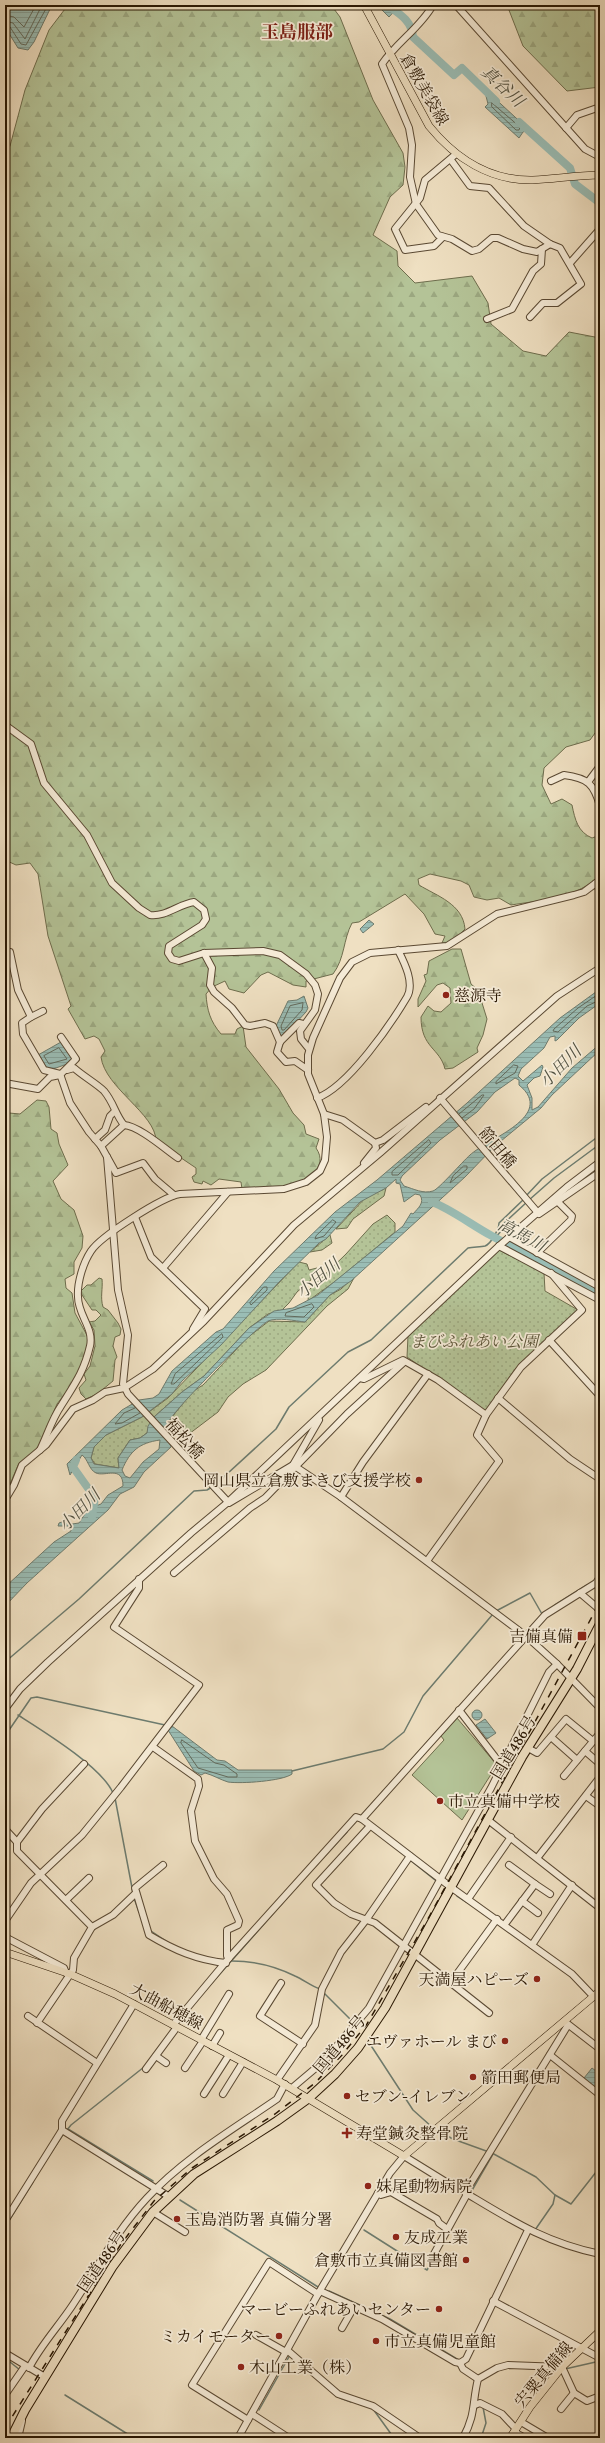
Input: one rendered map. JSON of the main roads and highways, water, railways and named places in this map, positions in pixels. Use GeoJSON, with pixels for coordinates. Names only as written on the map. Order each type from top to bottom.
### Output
{"type":"FeatureCollection","features":[{"type":"Feature","properties":{"kind":"highway","name":"国道486号"},"geometry":{"type":"LineString","coordinates":[[11,2438],[25,2410],[113,2266],[153,2212],[168,2196],[214,2160],[277,2121],[309,2098],[358,2048],[385,2008],[528,1748],[571,1679],[600,1624]]}},
{"type":"Feature","properties":{"kind":"main road","name":"倉敷美袋線"},"geometry":{"type":"LineString","coordinates":[[364,5],[429,126],[442,142],[456,154],[476,167],[510,178],[533,180],[600,175]]}},
{"type":"Feature","properties":{"kind":"main road","name":"大曲船穂線"},"geometry":{"type":"LineString","coordinates":[[5,1952],[68,1974],[134,2004],[309,2098]]}},
{"type":"Feature","properties":{"kind":"main road"},"geometry":{"type":"LineString","coordinates":[[309,2098],[404,2156],[566,2023],[600,1991]]}},
{"type":"Feature","properties":{"kind":"main road","name":"宍粟真備線"},"geometry":{"type":"LineString","coordinates":[[514,2433],[562,2367],[600,2330]]}},
{"type":"Feature","properties":{"kind":"water"},"geometry":{"type":"Polygon","coordinates":[[[5,5],[52,5],[34,42],[28,50],[18,48],[5,27],[5,5]]]}},
{"type":"Feature","properties":{"kind":"water"},"geometry":{"type":"Polygon","coordinates":[[[377,5],[396,5],[398,7],[389,17],[377,5]]]}},
{"type":"Feature","properties":{"kind":"water"},"geometry":{"type":"Polygon","coordinates":[[[489,93],[528,129],[523,132],[519,138],[485,107],[488,104],[486,96],[489,93]]]}},
{"type":"Feature","properties":{"kind":"water"},"geometry":{"type":"Polygon","coordinates":[[[369,920],[374,924],[363,933],[360,929],[369,920]]]}},
{"type":"Feature","properties":{"kind":"water"},"geometry":{"type":"Polygon","coordinates":[[[600,989],[600,1003],[579,1018],[557,1040],[555,1041],[555,1036],[550,1037],[544,1048],[521,1069],[518,1076],[523,1081],[542,1065],[543,1067],[540,1076],[534,1078],[527,1085],[532,1098],[532,1110],[538,1107],[572,1068],[600,1044],[600,1050],[552,1095],[541,1108],[495,1146],[465,1177],[351,1281],[330,1295],[305,1322],[276,1319],[268,1321],[248,1338],[198,1387],[173,1415],[168,1423],[167,1429],[171,1447],[144,1472],[134,1487],[120,1494],[108,1510],[27,1583],[5,1606],[5,1587],[54,1542],[71,1531],[71,1526],[58,1526],[59,1523],[67,1520],[72,1524],[79,1523],[88,1509],[101,1504],[108,1495],[123,1486],[120,1476],[117,1474],[100,1474],[94,1472],[82,1455],[70,1475],[67,1464],[122,1410],[139,1400],[153,1398],[159,1394],[172,1371],[216,1332],[223,1329],[274,1271],[335,1212],[377,1180],[467,1103],[560,1018],[600,989]],[[515,1078],[495,1092],[477,1112],[440,1140],[402,1176],[400,1180],[404,1186],[422,1192],[433,1191],[440,1186],[470,1155],[515,1126],[525,1117],[530,1107],[529,1096],[519,1085],[519,1080],[515,1078]],[[396,1179],[386,1188],[360,1202],[326,1239],[319,1243],[279,1282],[221,1345],[182,1381],[172,1394],[142,1417],[106,1435],[94,1447],[91,1458],[94,1464],[119,1468],[118,1458],[130,1440],[140,1438],[147,1433],[148,1426],[154,1417],[182,1392],[204,1376],[249,1328],[274,1311],[293,1308],[318,1295],[403,1226],[411,1213],[413,1214],[420,1205],[422,1200],[420,1195],[415,1194],[404,1202],[400,1184],[396,1183],[396,1179]],[[160,1440],[153,1441],[136,1449],[128,1458],[122,1470],[125,1476],[130,1478],[143,1462],[159,1449],[160,1440]]]}},
{"type":"Feature","properties":{"kind":"water"},"geometry":{"type":"Polygon","coordinates":[[[304,996],[308,1008],[306,1012],[281,1039],[276,1026],[288,1001],[297,1000],[304,996]]]}},
{"type":"Feature","properties":{"kind":"water"},"geometry":{"type":"Polygon","coordinates":[[[61,1042],[73,1059],[70,1063],[53,1069],[46,1067],[38,1055],[61,1042]]]}},
{"type":"Feature","properties":{"kind":"water"},"geometry":{"type":"Polygon","coordinates":[[[475,1710],[479,1710],[481,1711],[481,1719],[475,1720],[472,1717],[472,1713],[475,1710]]]}},
{"type":"Feature","properties":{"kind":"water"},"geometry":{"type":"Polygon","coordinates":[[[485,1719],[496,1733],[487,1739],[476,1725],[485,1719]]]}},
{"type":"Feature","properties":{"kind":"water"},"geometry":{"type":"Polygon","coordinates":[[[172,1726],[217,1760],[225,1761],[238,1770],[292,1770],[292,1774],[271,1780],[242,1783],[228,1782],[205,1773],[201,1775],[194,1771],[168,1730],[172,1726]]]}},
{"type":"Feature","properties":{"kind":"water"},"geometry":{"type":"Polygon","coordinates":[[[592,2068],[600,2074],[600,2089],[588,2084],[584,2078],[592,2068]]]}},
{"type":"Feature","properties":{"kind":"waterway","name":"真谷川"},"geometry":{"type":"LineString","coordinates":[[387,5],[408,22],[413,37],[454,75],[462,68],[496,101]]}},
{"type":"Feature","properties":{"kind":"waterway","name":"真谷川"},"geometry":{"type":"LineString","coordinates":[[519,122],[570,168],[575,184],[600,203]]}},
{"type":"Feature","properties":{"kind":"waterway"},"geometry":{"type":"LineString","coordinates":[[525,1197],[542,1179],[600,1135]]}},
{"type":"Feature","properties":{"kind":"waterway"},"geometry":{"type":"LineString","coordinates":[[529,1200],[554,1178],[600,1144]]}},
{"type":"Feature","properties":{"kind":"waterway"},"geometry":{"type":"LineString","coordinates":[[215,1485],[276,1429],[289,1407],[348,1352],[371,1340],[468,1248],[487,1245],[498,1229],[499,1223],[523,1200]]}},
{"type":"Feature","properties":{"kind":"waterway","name":"高馬川"},"geometry":{"type":"LineString","coordinates":[[432,1202],[600,1293]]}},
{"type":"Feature","properties":{"kind":"waterway"},"geometry":{"type":"LineString","coordinates":[[495,1238],[502,1230],[501,1226],[527,1202]]}},
{"type":"Feature","properties":{"kind":"waterway","name":"小田川"},"geometry":{"type":"LineString","coordinates":[[76,1460],[73,1467],[95,1498],[92,1517]]}},
{"type":"Feature","properties":{"kind":"waterway"},"geometry":{"type":"LineString","coordinates":[[5,1662],[79,1599],[194,1491],[207,1490],[212,1487]]}},
{"type":"Feature","properties":{"kind":"waterway"},"geometry":{"type":"LineString","coordinates":[[5,1571],[7,1587]]}},
{"type":"Feature","properties":{"kind":"waterway"},"geometry":{"type":"LineString","coordinates":[[555,1605],[587,1585]]}},
{"type":"Feature","properties":{"kind":"waterway"},"geometry":{"type":"LineString","coordinates":[[496,1611],[530,1593],[542,1614]]}},
{"type":"Feature","properties":{"kind":"waterway"},"geometry":{"type":"LineString","coordinates":[[292,1771],[383,1749],[404,1732],[423,1696],[493,1614]]}},
{"type":"Feature","properties":{"kind":"waterway"},"geometry":{"type":"LineString","coordinates":[[360,1817],[491,1671]]}},
{"type":"Feature","properties":{"kind":"waterway"},"geometry":{"type":"LineString","coordinates":[[5,1736],[31,1698],[37,1697],[165,1725]]}},
{"type":"Feature","properties":{"kind":"waterway"},"geometry":{"type":"LineString","coordinates":[[18,1715],[85,1761],[107,1783],[113,1793]]}},
{"type":"Feature","properties":{"kind":"waterway"},"geometry":{"type":"LineString","coordinates":[[115,1798],[133,1893]]}},
{"type":"Feature","properties":{"kind":"waterway"},"geometry":{"type":"LineString","coordinates":[[313,1869],[347,1832]]}},
{"type":"Feature","properties":{"kind":"waterway"},"geometry":{"type":"LineString","coordinates":[[410,1860],[435,1880]]}},
{"type":"Feature","properties":{"kind":"waterway"},"geometry":{"type":"LineString","coordinates":[[203,1993],[309,1873]]}},
{"type":"Feature","properties":{"kind":"waterway"},"geometry":{"type":"LineString","coordinates":[[457,1896],[468,1903]]}},
{"type":"Feature","properties":{"kind":"waterway"},"geometry":{"type":"LineString","coordinates":[[134,1898],[139,1912]]}},
{"type":"Feature","properties":{"kind":"waterway"},"geometry":{"type":"LineString","coordinates":[[151,1931],[166,1941]]}},
{"type":"Feature","properties":{"kind":"waterway"},"geometry":{"type":"LineString","coordinates":[[232,1961],[256,1963],[272,1967],[287,1972],[320,1989]]}},
{"type":"Feature","properties":{"kind":"waterway"},"geometry":{"type":"LineString","coordinates":[[324,1993],[353,2022]]}},
{"type":"Feature","properties":{"kind":"waterway"},"geometry":{"type":"LineString","coordinates":[[370,2044],[413,2110],[432,2127]]}},
{"type":"Feature","properties":{"kind":"waterway"},"geometry":{"type":"LineString","coordinates":[[67,2130],[71,2125],[144,2067]]}},
{"type":"Feature","properties":{"kind":"waterway"},"geometry":{"type":"LineString","coordinates":[[68,2129],[153,2181]]}},
{"type":"Feature","properties":{"kind":"waterway"},"geometry":{"type":"LineString","coordinates":[[438,2131],[453,2139],[489,2152]]}},
{"type":"Feature","properties":{"kind":"waterway"},"geometry":{"type":"LineString","coordinates":[[43,2165],[64,2133]]}},
{"type":"Feature","properties":{"kind":"waterway"},"geometry":{"type":"LineString","coordinates":[[492,2153],[536,2177],[555,2195],[553,2204],[535,2230]]}},
{"type":"Feature","properties":{"kind":"waterway"},"geometry":{"type":"LineString","coordinates":[[471,2192],[493,2154]]}},
{"type":"Feature","properties":{"kind":"waterway"},"geometry":{"type":"LineString","coordinates":[[555,2195],[571,2204],[600,2167]]}},
{"type":"Feature","properties":{"kind":"waterway"},"geometry":{"type":"LineString","coordinates":[[5,2227],[33,2182]]}},
{"type":"Feature","properties":{"kind":"waterway"},"geometry":{"type":"LineString","coordinates":[[180,2200],[318,2287]]}},
{"type":"Feature","properties":{"kind":"waterway"},"geometry":{"type":"LineString","coordinates":[[364,2230],[427,2270],[436,2256]]}},
{"type":"Feature","properties":{"kind":"waterway"},"geometry":{"type":"LineString","coordinates":[[329,2291],[390,2319],[457,2359]]}},
{"type":"Feature","properties":{"kind":"waterway"},"geometry":{"type":"LineString","coordinates":[[259,2410],[290,2355]]}},
{"type":"Feature","properties":{"kind":"waterway"},"geometry":{"type":"LineString","coordinates":[[5,2358],[20,2370]]}},
{"type":"Feature","properties":{"kind":"waterway"},"geometry":{"type":"LineString","coordinates":[[565,2369],[600,2361]]}},
{"type":"Feature","properties":{"kind":"waterway"},"geometry":{"type":"LineString","coordinates":[[521,2368],[537,2369]]}},
{"type":"Feature","properties":{"kind":"waterway"},"geometry":{"type":"LineString","coordinates":[[65,2395],[134,2438]]}},
{"type":"Feature","properties":{"kind":"waterway"},"geometry":{"type":"LineString","coordinates":[[340,2398],[351,2402]]}},
{"type":"Feature","properties":{"kind":"waterway"},"geometry":{"type":"LineString","coordinates":[[481,2438],[486,2423],[483,2407]]}},
{"type":"Feature","properties":{"kind":"waterway"},"geometry":{"type":"LineString","coordinates":[[373,2409],[394,2438]]}},
{"type":"Feature","properties":{"kind":"railway"},"geometry":{"type":"LineString","coordinates":[[5,2428],[121,2244],[154,2201],[192,2168],[275,2114],[315,2083],[342,2055],[367,2024],[429,1917],[600,1602]]}},
{"type":"Feature","properties":{"kind":"place","name":"慈源寺"},"geometry":{"type":"Point","coordinates":[446,995]}},
{"type":"Feature","properties":{"kind":"place","name":"岡山県立倉敷まきび支援学校"},"geometry":{"type":"Point","coordinates":[419,1480]}},
{"type":"Feature","properties":{"kind":"place","name":"吉備真備"},"geometry":{"type":"Point","coordinates":[582,1636]}},
{"type":"Feature","properties":{"kind":"place","name":"市立真備中学校"},"geometry":{"type":"Point","coordinates":[440,1801]}},
{"type":"Feature","properties":{"kind":"place","name":"天満屋ハピーズ"},"geometry":{"type":"Point","coordinates":[537,1979]}},
{"type":"Feature","properties":{"kind":"place","name":"エヴァホール まび"},"geometry":{"type":"Point","coordinates":[505,2041]}},
{"type":"Feature","properties":{"kind":"place","name":"箭田郵便局"},"geometry":{"type":"Point","coordinates":[473,2077]}},
{"type":"Feature","properties":{"kind":"place","name":"セブン-イレブン"},"geometry":{"type":"Point","coordinates":[347,2096]}},
{"type":"Feature","properties":{"kind":"place","name":"寿堂鍼灸整骨院"},"geometry":{"type":"Point","coordinates":[347,2133]}},
{"type":"Feature","properties":{"kind":"place","name":"妹尾動物病院"},"geometry":{"type":"Point","coordinates":[368,2186]}},
{"type":"Feature","properties":{"kind":"place","name":"玉島消防署 真備分署"},"geometry":{"type":"Point","coordinates":[177,2219]}},
{"type":"Feature","properties":{"kind":"place","name":"友成工業"},"geometry":{"type":"Point","coordinates":[396,2237]}},
{"type":"Feature","properties":{"kind":"place","name":"倉敷市立真備図書館"},"geometry":{"type":"Point","coordinates":[466,2260]}},
{"type":"Feature","properties":{"kind":"place","name":"マービーふれあいセンター"},"geometry":{"type":"Point","coordinates":[439,2309]}},
{"type":"Feature","properties":{"kind":"place","name":"ミカイモーター"},"geometry":{"type":"Point","coordinates":[279,2336]}},
{"type":"Feature","properties":{"kind":"place","name":"市立真備児童館"},"geometry":{"type":"Point","coordinates":[376,2341]}},
{"type":"Feature","properties":{"kind":"place","name":"木山工業（株）"},"geometry":{"type":"Point","coordinates":[241,2367]}},
{"type":"Feature","properties":{"kind":"district","name":"玉島服部"},"geometry":{"type":"Point","coordinates":[297,32]}},
{"type":"Feature","properties":{"kind":"park label","name":"まびふれあい公園"},"geometry":{"type":"Point","coordinates":[474,1341]}}]}
